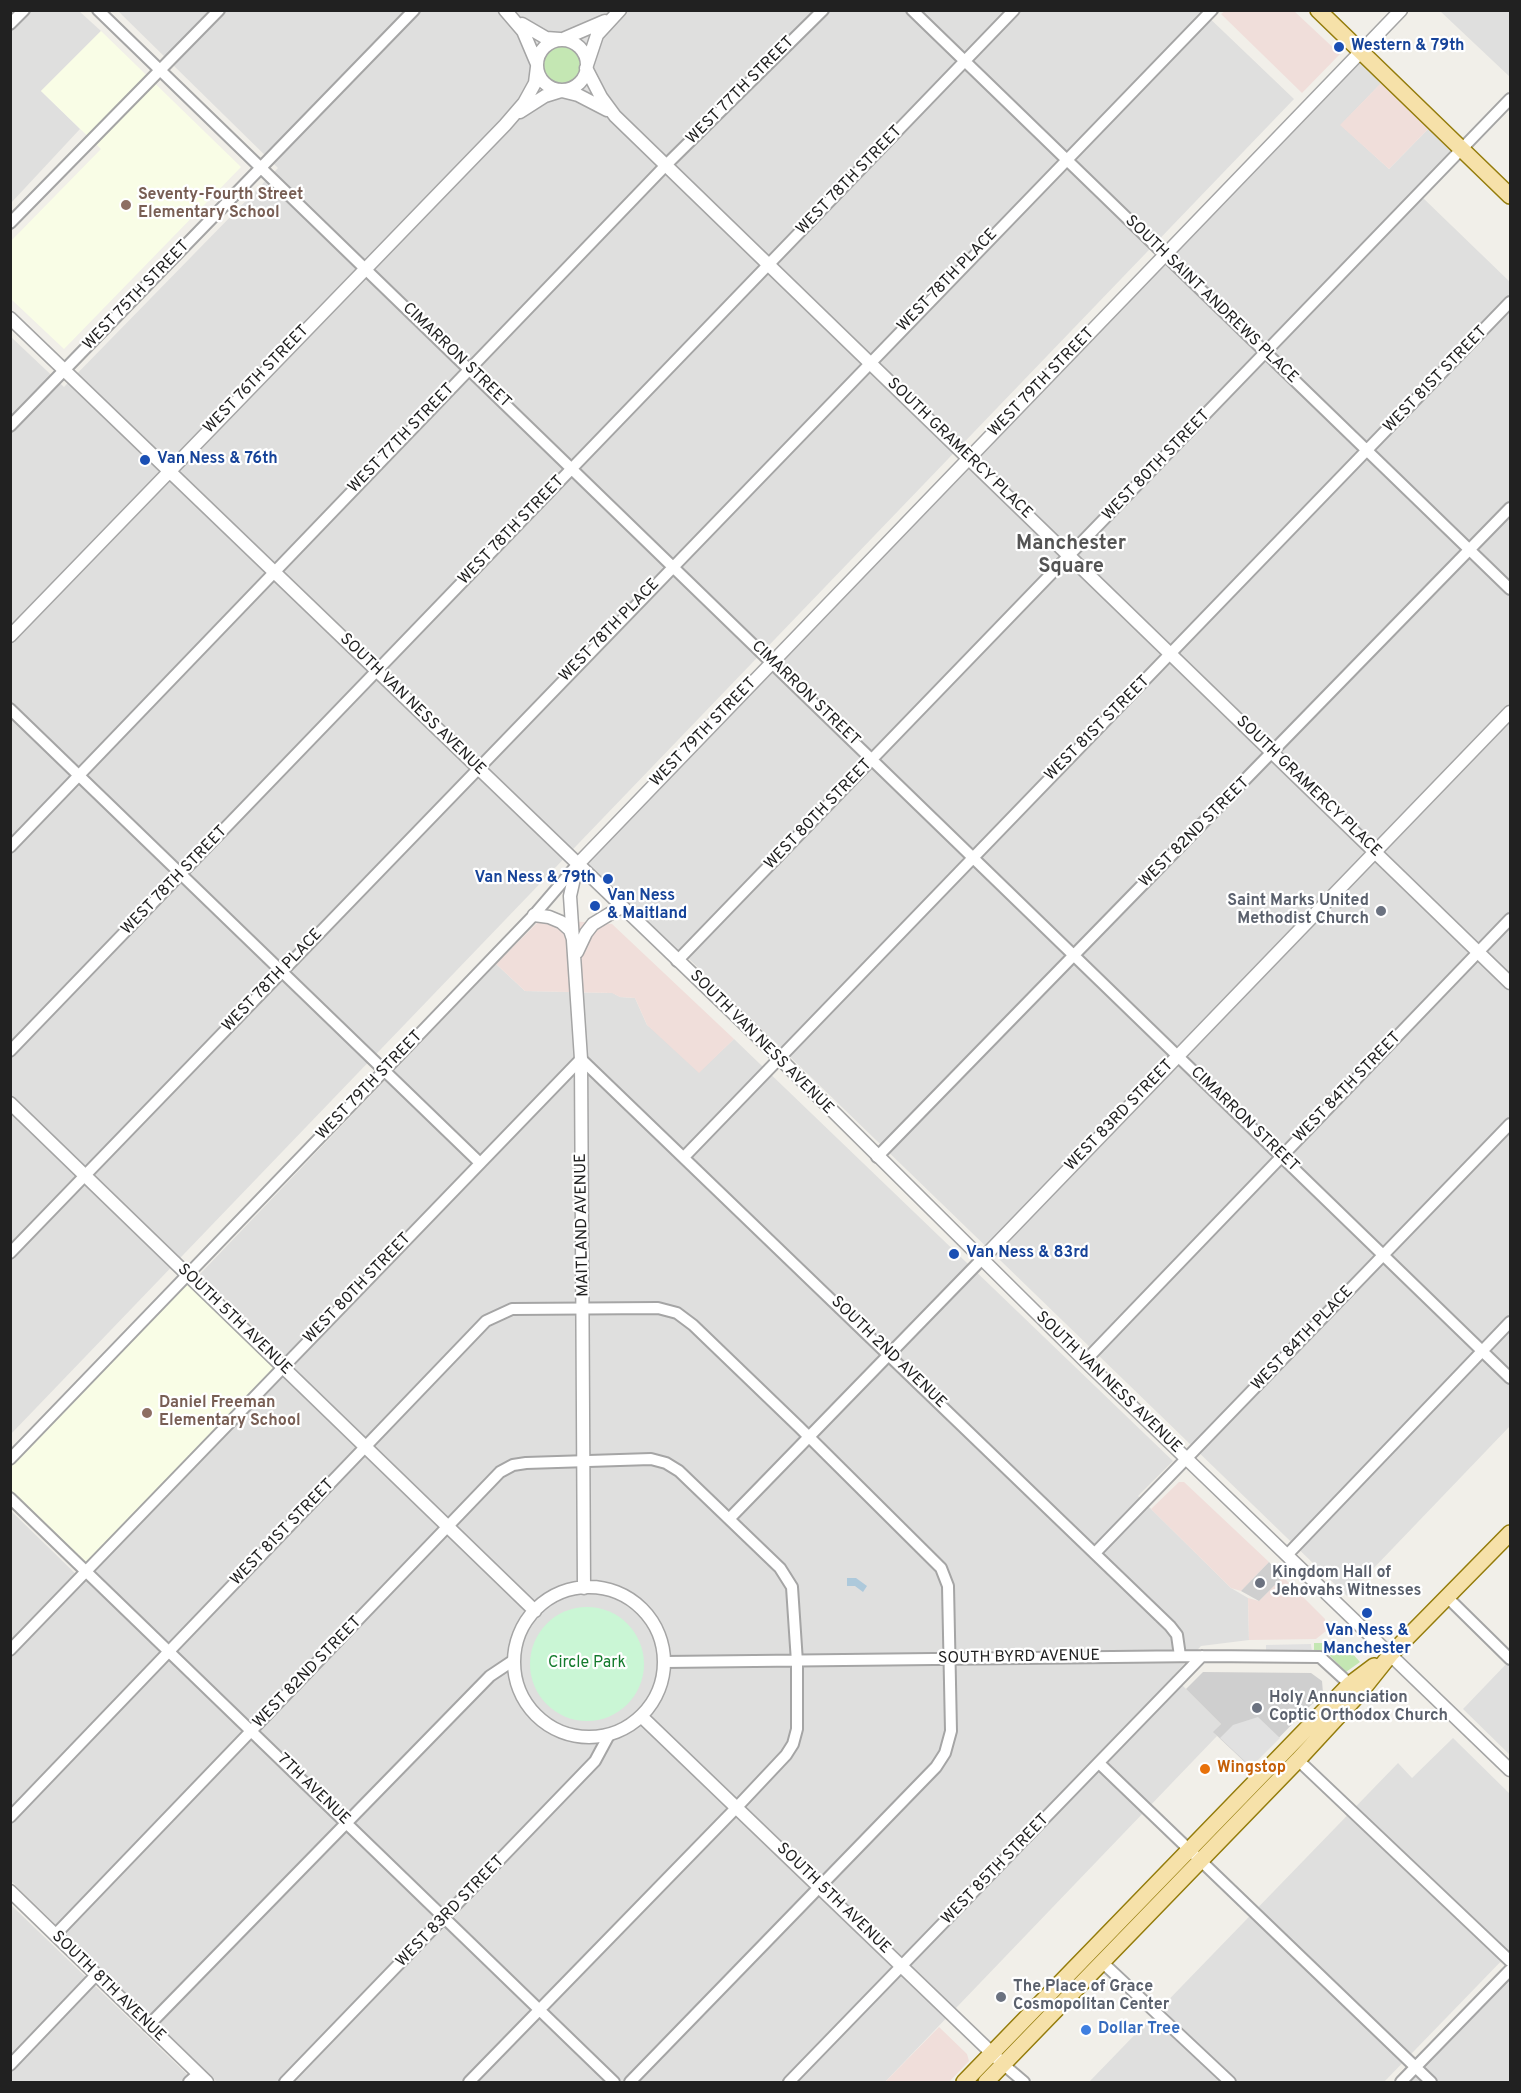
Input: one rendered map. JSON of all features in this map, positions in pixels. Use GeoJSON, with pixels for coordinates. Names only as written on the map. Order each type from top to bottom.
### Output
{"type":"FeatureCollection","features":[{"type":"Feature","properties":{"kind":"main road"},"geometry":{"type":"LineString","coordinates":[[1318,10],[1510,196]]}},
{"type":"Feature","properties":{"kind":"main road"},"geometry":{"type":"LineString","coordinates":[[964,2082],[1191,1850],[1391,1654],[1510,1533]]}},
{"type":"Feature","properties":{"kind":"main road"},"geometry":{"type":"LineString","coordinates":[[986,2082],[1298,1760],[1354,1689]]}},
{"type":"Feature","properties":{"kind":"street"},"geometry":{"type":"LineString","coordinates":[[10,24],[24,10]]}},
{"type":"Feature","properties":{"kind":"street","name":"CIMARRON STREET"},"geometry":{"type":"LineString","coordinates":[[98,10],[1510,1378]]}},
{"type":"Feature","properties":{"kind":"street"},"geometry":{"type":"LineString","coordinates":[[10,223],[219,10]]}},
{"type":"Feature","properties":{"kind":"street","name":"WEST 75TH STREET"},"geometry":{"type":"LineString","coordinates":[[10,426],[414,10]]}},
{"type":"Feature","properties":{"kind":"street","name":"WEST 77TH STREET"},"geometry":{"type":"LineString","coordinates":[[10,847],[666,165],[823,10]]}},
{"type":"Feature","properties":{"kind":"street","name":"SOUTH SAINT ANDREWS PLACE"},"geometry":{"type":"LineString","coordinates":[[912,10],[1510,589]]}},
{"type":"Feature","properties":{"kind":"street","name":"WEST 78TH STREET"},"geometry":{"type":"LineString","coordinates":[[10,1051],[1014,10]]}},
{"type":"Feature","properties":{"kind":"street","name":"WEST 78TH PLACE"},"geometry":{"type":"LineString","coordinates":[[10,1253],[869,362],[1212,10]]}},
{"type":"Feature","properties":{"kind":"street","name":"WEST 79TH STREET"},"geometry":{"type":"LineString","coordinates":[[10,1459],[188,1277],[534,915],[577,865],[1401,10]]}},
{"type":"Feature","properties":{"kind":"street"},"geometry":{"type":"LineString","coordinates":[[507,12],[532,32],[546,38],[572,42],[581,49],[586,67]]}},
{"type":"Feature","properties":{"kind":"street"},"geometry":{"type":"LineString","coordinates":[[507,12],[523,31],[544,83],[561,91],[579,84],[597,35],[617,13]]}},
{"type":"Feature","properties":{"kind":"street"},"geometry":{"type":"LineString","coordinates":[[537,66],[543,50],[552,42],[617,13]]}},
{"type":"Feature","properties":{"kind":"street","name":"WEST 76TH STREET"},"geometry":{"type":"LineString","coordinates":[[10,636],[505,125],[524,103],[535,83],[537,66]]}},
{"type":"Feature","properties":{"kind":"street","name":"SOUTH GRAMERCY PLACE"},"geometry":{"type":"LineString","coordinates":[[586,67],[601,97],[615,116],[1510,983]]}},
{"type":"Feature","properties":{"kind":"street","name":"SOUTH GRAMERCY PLACE"},"geometry":{"type":"LineString","coordinates":[[561,91],[597,104],[615,116]]}},
{"type":"Feature","properties":{"kind":"street","name":"WEST 76TH STREET"},"geometry":{"type":"LineString","coordinates":[[505,125],[526,107],[561,91]]}},
{"type":"Feature","properties":{"kind":"street","name":"WEST 80TH STREET"},"geometry":{"type":"LineString","coordinates":[[677,961],[1510,99]]}},
{"type":"Feature","properties":{"kind":"street","name":"WEST 81ST STREET"},"geometry":{"type":"LineString","coordinates":[[685,1156],[1510,302]]}},
{"type":"Feature","properties":{"kind":"street","name":"SOUTH VAN NESS AVENUE"},"geometry":{"type":"LineString","coordinates":[[10,318],[170,470],[778,1059],[1186,1459],[1510,1770]]}},
{"type":"Feature","properties":{"kind":"street","name":"WEST 82ND STREET"},"geometry":{"type":"LineString","coordinates":[[878,1157],[1510,508]]}},
{"type":"Feature","properties":{"kind":"street"},"geometry":{"type":"LineString","coordinates":[[10,709],[480,1163]]}},
{"type":"Feature","properties":{"kind":"street","name":"WEST 83RD STREET"},"geometry":{"type":"LineString","coordinates":[[729,1519],[1510,712]]}},
{"type":"Feature","properties":{"kind":"street","name":"MAITLAND AVENUE"},"geometry":{"type":"LineString","coordinates":[[577,865],[570,896],[581,1059],[584,1588]]}},
{"type":"Feature","properties":{"kind":"street"},"geometry":{"type":"LineString","coordinates":[[575,950],[599,919],[621,907]]}},
{"type":"Feature","properties":{"kind":"street"},"geometry":{"type":"LineString","coordinates":[[534,915],[561,922],[570,930],[575,950]]}},
{"type":"Feature","properties":{"kind":"street","name":"WEST 84TH STREET"},"geometry":{"type":"LineString","coordinates":[[1085,1361],[1510,919]]}},
{"type":"Feature","properties":{"kind":"street","name":"WEST 80TH STREET"},"geometry":{"type":"LineString","coordinates":[[10,1650],[581,1059]]}},
{"type":"Feature","properties":{"kind":"street","name":"SOUTH 2ND AVENUE"},"geometry":{"type":"LineString","coordinates":[[581,1059],[685,1156],[1170,1626],[1177,1635],[1180,1656]]}},
{"type":"Feature","properties":{"kind":"street","name":"SOUTH 5TH AVENUE"},"geometry":{"type":"LineString","coordinates":[[10,1103],[535,1611]]}},
{"type":"Feature","properties":{"kind":"street","name":"WEST 84TH PLACE"},"geometry":{"type":"LineString","coordinates":[[1095,1553],[1510,1124]]}},
{"type":"Feature","properties":{"kind":"street","name":"WEST 81ST STREET"},"geometry":{"type":"LineString","coordinates":[[10,1817],[478,1329],[495,1315],[512,1309],[658,1308],[685,1318],[809,1436],[941,1569],[948,1586],[951,1659]]}},
{"type":"Feature","properties":{"kind":"street"},"geometry":{"type":"LineString","coordinates":[[1287,1555],[1510,1322]]}},
{"type":"Feature","properties":{"kind":"street","name":"WEST 82ND STREET"},"geometry":{"type":"LineString","coordinates":[[55,1935],[447,1526],[500,1472],[513,1465],[585,1460],[651,1459],[666,1462],[679,1471],[780,1569],[792,1587],[797,1662]]}},
{"type":"Feature","properties":{"kind":"street","name":"7TH AVENUE"},"geometry":{"type":"LineString","coordinates":[[10,1498],[614,2082]]}},
{"type":"Feature","properties":{"kind":"street"},"geometry":{"type":"LineString","coordinates":[[584,1588],[615,1592],[641,1607],[658,1632],[664,1662],[662,1681],[655,1699],[641,1716],[628,1727],[609,1735],[591,1738],[574,1736],[543,1722],[521,1694],[514,1660],[517,1642],[524,1626],[535,1611],[557,1595],[584,1588]]}},
{"type":"Feature","properties":{"kind":"street"},"geometry":{"type":"LineString","coordinates":[[1447,1597],[1510,1659]]}},
{"type":"Feature","properties":{"kind":"street","name":"SOUTH BYRD AVENUE"},"geometry":{"type":"LineString","coordinates":[[664,1662],[1180,1656],[1320,1657],[1354,1689]]}},
{"type":"Feature","properties":{"kind":"street","name":"WEST 85TH STREET"},"geometry":{"type":"LineString","coordinates":[[789,2082],[1100,1764],[1202,1656]]}},
{"type":"Feature","properties":{"kind":"street"},"geometry":{"type":"LineString","coordinates":[[630,2082],[936,1767],[945,1753],[951,1731],[951,1659]]}},
{"type":"Feature","properties":{"kind":"street"},"geometry":{"type":"LineString","coordinates":[[148,2026],[490,1676],[514,1660]]}},
{"type":"Feature","properties":{"kind":"street"},"geometry":{"type":"LineString","coordinates":[[469,2082],[738,1806],[793,1744],[797,1729],[797,1662]]}},
{"type":"Feature","properties":{"kind":"street","name":"SOUTH 5TH AVENUE"},"geometry":{"type":"LineString","coordinates":[[641,1716],[738,1806],[992,2054],[1024,2082]]}},
{"type":"Feature","properties":{"kind":"street","name":"WEST 83RD STREET"},"geometry":{"type":"LineString","coordinates":[[285,2082],[595,1761],[609,1735]]}},
{"type":"Feature","properties":{"kind":"street"},"geometry":{"type":"LineString","coordinates":[[1298,1760],[1510,1961]]}},
{"type":"Feature","properties":{"kind":"street"},"geometry":{"type":"LineString","coordinates":[[1100,1764],[1431,2082]]}},
{"type":"Feature","properties":{"kind":"street","name":"SOUTH 8TH AVENUE"},"geometry":{"type":"LineString","coordinates":[[10,1891],[148,2026],[198,2080]]}},
{"type":"Feature","properties":{"kind":"street"},"geometry":{"type":"LineString","coordinates":[[1102,1962],[1230,2082]]}},
{"type":"Feature","properties":{"kind":"street"},"geometry":{"type":"LineString","coordinates":[[1401,2082],[1510,1970]]}},
{"type":"Feature","properties":{"kind":"street"},"geometry":{"type":"LineString","coordinates":[[10,2065],[96,1975]]}},
{"type":"Feature","properties":{"kind":"shaded area"},"geometry":{"type":"Polygon","coordinates":[[[11,11],[79,11],[101,31],[41,91],[80,129],[11,203],[11,11]]]}},
{"type":"Feature","properties":{"kind":"shaded area"},"geometry":{"type":"Polygon","coordinates":[[[118,11],[1202,11],[1294,99],[11,1434],[10,336],[64,387],[278,168],[118,11]]]}},
{"type":"Feature","properties":{"kind":"shaded area"},"geometry":{"type":"Polygon","coordinates":[[[1225,11],[1294,11],[1340,54],[1302,93],[1221,14],[1225,11]]]}},
{"type":"Feature","properties":{"kind":"shaded area"},"geometry":{"type":"Polygon","coordinates":[[[1440,11],[1510,11],[1510,77],[1440,11]]]}},
{"type":"Feature","properties":{"kind":"shaded area","name":"Seventy-Fourth Street Elementary School"},"geometry":{"type":"Polygon","coordinates":[[[101,31],[241,167],[64,349],[11,299],[10,242],[101,149],[41,91],[101,31]]]}},
{"type":"Feature","properties":{"kind":"shaded area"},"geometry":{"type":"Polygon","coordinates":[[[1361,52],[1387,77],[1341,125],[1389,169],[1434,123],[1462,150],[677,961],[577,865],[1361,52]]]}},
{"type":"Feature","properties":{"kind":"shaded area"},"geometry":{"type":"Polygon","coordinates":[[[1387,77],[1434,123],[1389,169],[1340,125],[1387,77]]]}},
{"type":"Feature","properties":{"kind":"shaded area"},"geometry":{"type":"Polygon","coordinates":[[[1422,197],[1510,282],[1510,1426],[1347,1596],[688,958],[1422,197]]]}},
{"type":"Feature","properties":{"kind":"shaded area"},"geometry":{"type":"Polygon","coordinates":[[[541,919],[612,924],[734,1039],[699,1073],[647,1025],[635,998],[620,997],[612,993],[525,991],[496,964],[541,919]]]}},
{"type":"Feature","properties":{"kind":"shaded area"},"geometry":{"type":"Polygon","coordinates":[[[496,964],[525,991],[613,993],[620,997],[635,998],[647,1025],[706,1065],[734,1039],[1173,1461],[1138,1496],[1231,1588],[1248,1598],[1249,1640],[1201,1646],[1173,1676],[1221,1724],[1214,1732],[1217,1736],[885,2082],[217,2082],[11,1881],[10,1510],[84,1582],[294,1365],[200,1274],[496,964]]]}},
{"type":"Feature","properties":{"kind":"shaded area","name":"Daniel Freeman Elementary School"},"geometry":{"type":"Polygon","coordinates":[[[188,1277],[283,1366],[87,1570],[11,1498],[10,1459],[188,1277]]]}},
{"type":"Feature","properties":{"kind":"shaded area"},"geometry":{"type":"Polygon","coordinates":[[[1179,1482],[1184,1482],[1269,1562],[1241,1591],[1231,1588],[1151,1509],[1179,1482]]]}},
{"type":"Feature","properties":{"kind":"shaded area"},"geometry":{"type":"Polygon","coordinates":[[[1269,1562],[1283,1577],[1259,1601],[1241,1591],[1269,1562]]]}},
{"type":"Feature","properties":{"kind":"shaded area"},"geometry":{"type":"Polygon","coordinates":[[[1283,1577],[1325,1619],[1326,1631],[1316,1639],[1249,1640],[1248,1598],[1259,1601],[1283,1577]]]}},
{"type":"Feature","properties":{"kind":"shaded area"},"geometry":{"type":"Polygon","coordinates":[[[1311,1644],[1312,1652],[1266,1653],[1266,1645],[1311,1644]]]}},
{"type":"Feature","properties":{"kind":"shaded area"},"geometry":{"type":"Polygon","coordinates":[[[1510,1660],[1510,1755],[1463,1709],[1510,1660]]]}},
{"type":"Feature","properties":{"kind":"shaded area","name":"Holy Annunciation Coptic Orthodox Church"},"geometry":{"type":"Polygon","coordinates":[[[1203,1672],[1311,1673],[1322,1681],[1323,1693],[1250,1767],[1213,1732],[1221,1724],[1186,1689],[1203,1672]]]}},
{"type":"Feature","properties":{"kind":"shaded area"},"geometry":{"type":"Polygon","coordinates":[[[1258,1717],[1280,1738],[1251,1767],[1220,1738],[1233,1725],[1258,1717]]]}},
{"type":"Feature","properties":{"kind":"shaded area"},"geometry":{"type":"Polygon","coordinates":[[[1453,1738],[1510,1794],[1510,1952],[1384,2082],[1089,2082],[1398,1763],[1412,1778],[1453,1738]]]}},
{"type":"Feature","properties":{"kind":"shaded area"},"geometry":{"type":"Polygon","coordinates":[[[11,1905],[195,2082],[11,2082],[11,1905]]]}},
{"type":"Feature","properties":{"kind":"shaded area"},"geometry":{"type":"Polygon","coordinates":[[[1510,1979],[1510,2082],[1410,2082],[1510,1979]]]}},
{"type":"Feature","properties":{"kind":"shaded area"},"geometry":{"type":"Polygon","coordinates":[[[939,2027],[967,2054],[969,2061],[949,2082],[885,2082],[939,2027]]]}},
{"type":"Feature","properties":{"kind":"green space"},"geometry":{"type":"Polygon","coordinates":[[[562,42],[578,49],[585,65],[578,81],[562,88],[546,81],[539,65],[546,49],[562,42]]]}},
{"type":"Feature","properties":{"kind":"green space","name":"Circle Park"},"geometry":{"type":"Polygon","coordinates":[[[587,1607],[609,1612],[627,1624],[639,1642],[644,1664],[639,1686],[627,1704],[609,1716],[587,1721],[565,1716],[547,1704],[535,1686],[530,1664],[535,1642],[547,1624],[565,1612],[587,1607]]]}},
{"type":"Feature","properties":{"kind":"green space"},"geometry":{"type":"Polygon","coordinates":[[[1314,1643],[1349,1643],[1351,1652],[1360,1662],[1346,1672],[1326,1652],[1314,1652],[1314,1643]]]}},
{"type":"Feature","properties":{"kind":"water"},"geometry":{"type":"Polygon","coordinates":[[[847,1578],[856,1578],[867,1586],[863,1592],[855,1586],[847,1586],[847,1578]]]}},
{"type":"Feature","properties":{"kind":"place","name":"Western & 79th"},"geometry":{"type":"Point","coordinates":[1339,47]}},
{"type":"Feature","properties":{"kind":"place","name":"Seventy-Fourth Street Elementary School"},"geometry":{"type":"Point","coordinates":[126,205]}},
{"type":"Feature","properties":{"kind":"place","name":"Van Ness & 76th"},"geometry":{"type":"Point","coordinates":[145,460]}},
{"type":"Feature","properties":{"kind":"place","name":"Van Ness & 79th"},"geometry":{"type":"Point","coordinates":[608,879]}},
{"type":"Feature","properties":{"kind":"place","name":"Van Ness & Maitland"},"geometry":{"type":"Point","coordinates":[595,906]}},
{"type":"Feature","properties":{"kind":"place","name":"Saint Marks United Methodist Church"},"geometry":{"type":"Point","coordinates":[1381,911]}},
{"type":"Feature","properties":{"kind":"place","name":"Van Ness & 83rd"},"geometry":{"type":"Point","coordinates":[954,1254]}},
{"type":"Feature","properties":{"kind":"place","name":"Daniel Freeman Elementary School"},"geometry":{"type":"Point","coordinates":[147,1413]}},
{"type":"Feature","properties":{"kind":"place","name":"Kingdom Hall of Jehovahs Witnesses"},"geometry":{"type":"Point","coordinates":[1260,1583]}},
{"type":"Feature","properties":{"kind":"place","name":"Van Ness & Manchester"},"geometry":{"type":"Point","coordinates":[1367,1613]}},
{"type":"Feature","properties":{"kind":"place","name":"Holy Annunciation Coptic Orthodox Church"},"geometry":{"type":"Point","coordinates":[1257,1708]}},
{"type":"Feature","properties":{"kind":"place","name":"Wingstop"},"geometry":{"type":"Point","coordinates":[1205,1769]}},
{"type":"Feature","properties":{"kind":"place","name":"The Place of Grace Cosmopolitan Center"},"geometry":{"type":"Point","coordinates":[1001,1997]}},
{"type":"Feature","properties":{"kind":"place","name":"Dollar Tree"},"geometry":{"type":"Point","coordinates":[1086,2030]}},
{"type":"Feature","properties":{"kind":"district","name":"Manchester Square"},"geometry":{"type":"Point","coordinates":[1071,556]}}]}
